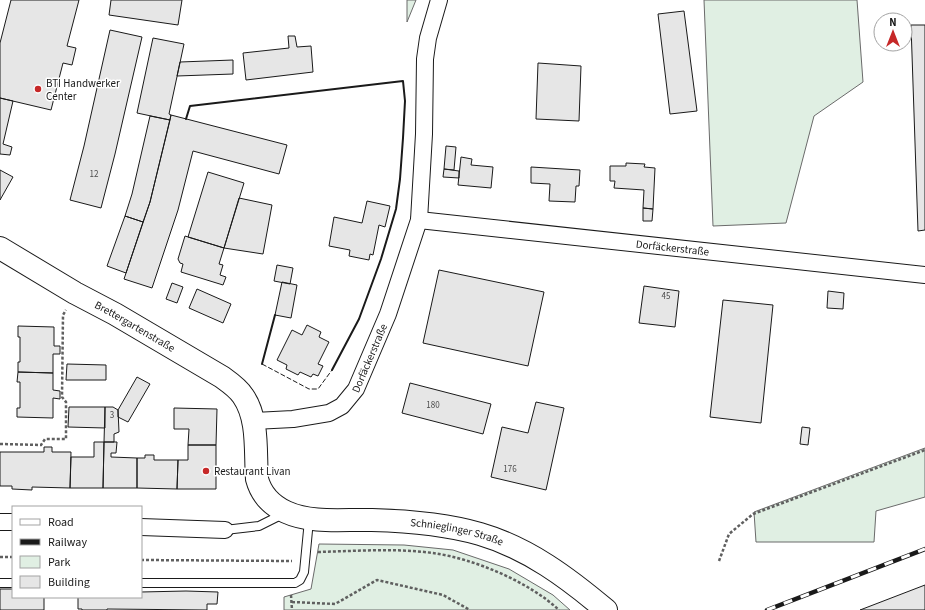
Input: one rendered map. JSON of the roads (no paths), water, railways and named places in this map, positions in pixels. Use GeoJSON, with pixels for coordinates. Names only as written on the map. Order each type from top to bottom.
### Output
{"type":"FeatureCollection","features":[{"type":"Feature","properties":{"kind":"main road","name":"Brettergartenstraße"},"geometry":{"type":"LineString","coordinates":[[0,248],[74,293],[115,314],[222,377],[233,385],[243,396],[253,421]]}},
{"type":"Feature","properties":{"kind":"main road","name":"Schnieglinger Straße"},"geometry":{"type":"LineString","coordinates":[[253,421],[257,479],[260,487],[268,499],[275,506],[286,512],[310,518],[374,520],[424,524],[456,528],[481,535],[507,544],[546,564],[561,573],[606,610]]}},
{"type":"Feature","properties":{"kind":"street","name":"Dorfäckerstraße"},"geometry":{"type":"LineString","coordinates":[[253,421],[312,416],[329,413],[342,406],[356,389],[388,314],[419,220],[424,134],[425,59],[428,38],[439,0]]}},
{"type":"Feature","properties":{"kind":"street","name":"Dorfäckerstraße"},"geometry":{"type":"LineString","coordinates":[[419,220],[925,275]]}},
{"type":"Feature","properties":{"kind":"street"},"geometry":{"type":"LineString","coordinates":[[0,522],[12,522]]}},
{"type":"Feature","properties":{"kind":"street"},"geometry":{"type":"LineString","coordinates":[[142,527],[224,530]]}},
{"type":"Feature","properties":{"kind":"lane"},"geometry":{"type":"LineString","coordinates":[[224,530],[259,526],[286,512]]}},
{"type":"Feature","properties":{"kind":"lane"},"geometry":{"type":"LineString","coordinates":[[142,583],[295,583],[300,580],[304,572],[310,518]]}},
{"type":"Feature","properties":{"kind":"lane"},"geometry":{"type":"LineString","coordinates":[[0,583],[12,583]]}},
{"type":"Feature","properties":{"kind":"railway"},"geometry":{"type":"LineString","coordinates":[[767,610],[925,549]]}},
{"type":"Feature","properties":{"kind":"place","name":"BTI Handwerker Center"},"geometry":{"type":"Point","coordinates":[38,89]}},
{"type":"Feature","properties":{"kind":"place","name":"Restaurant Livan"},"geometry":{"type":"Point","coordinates":[206,471]}}]}
